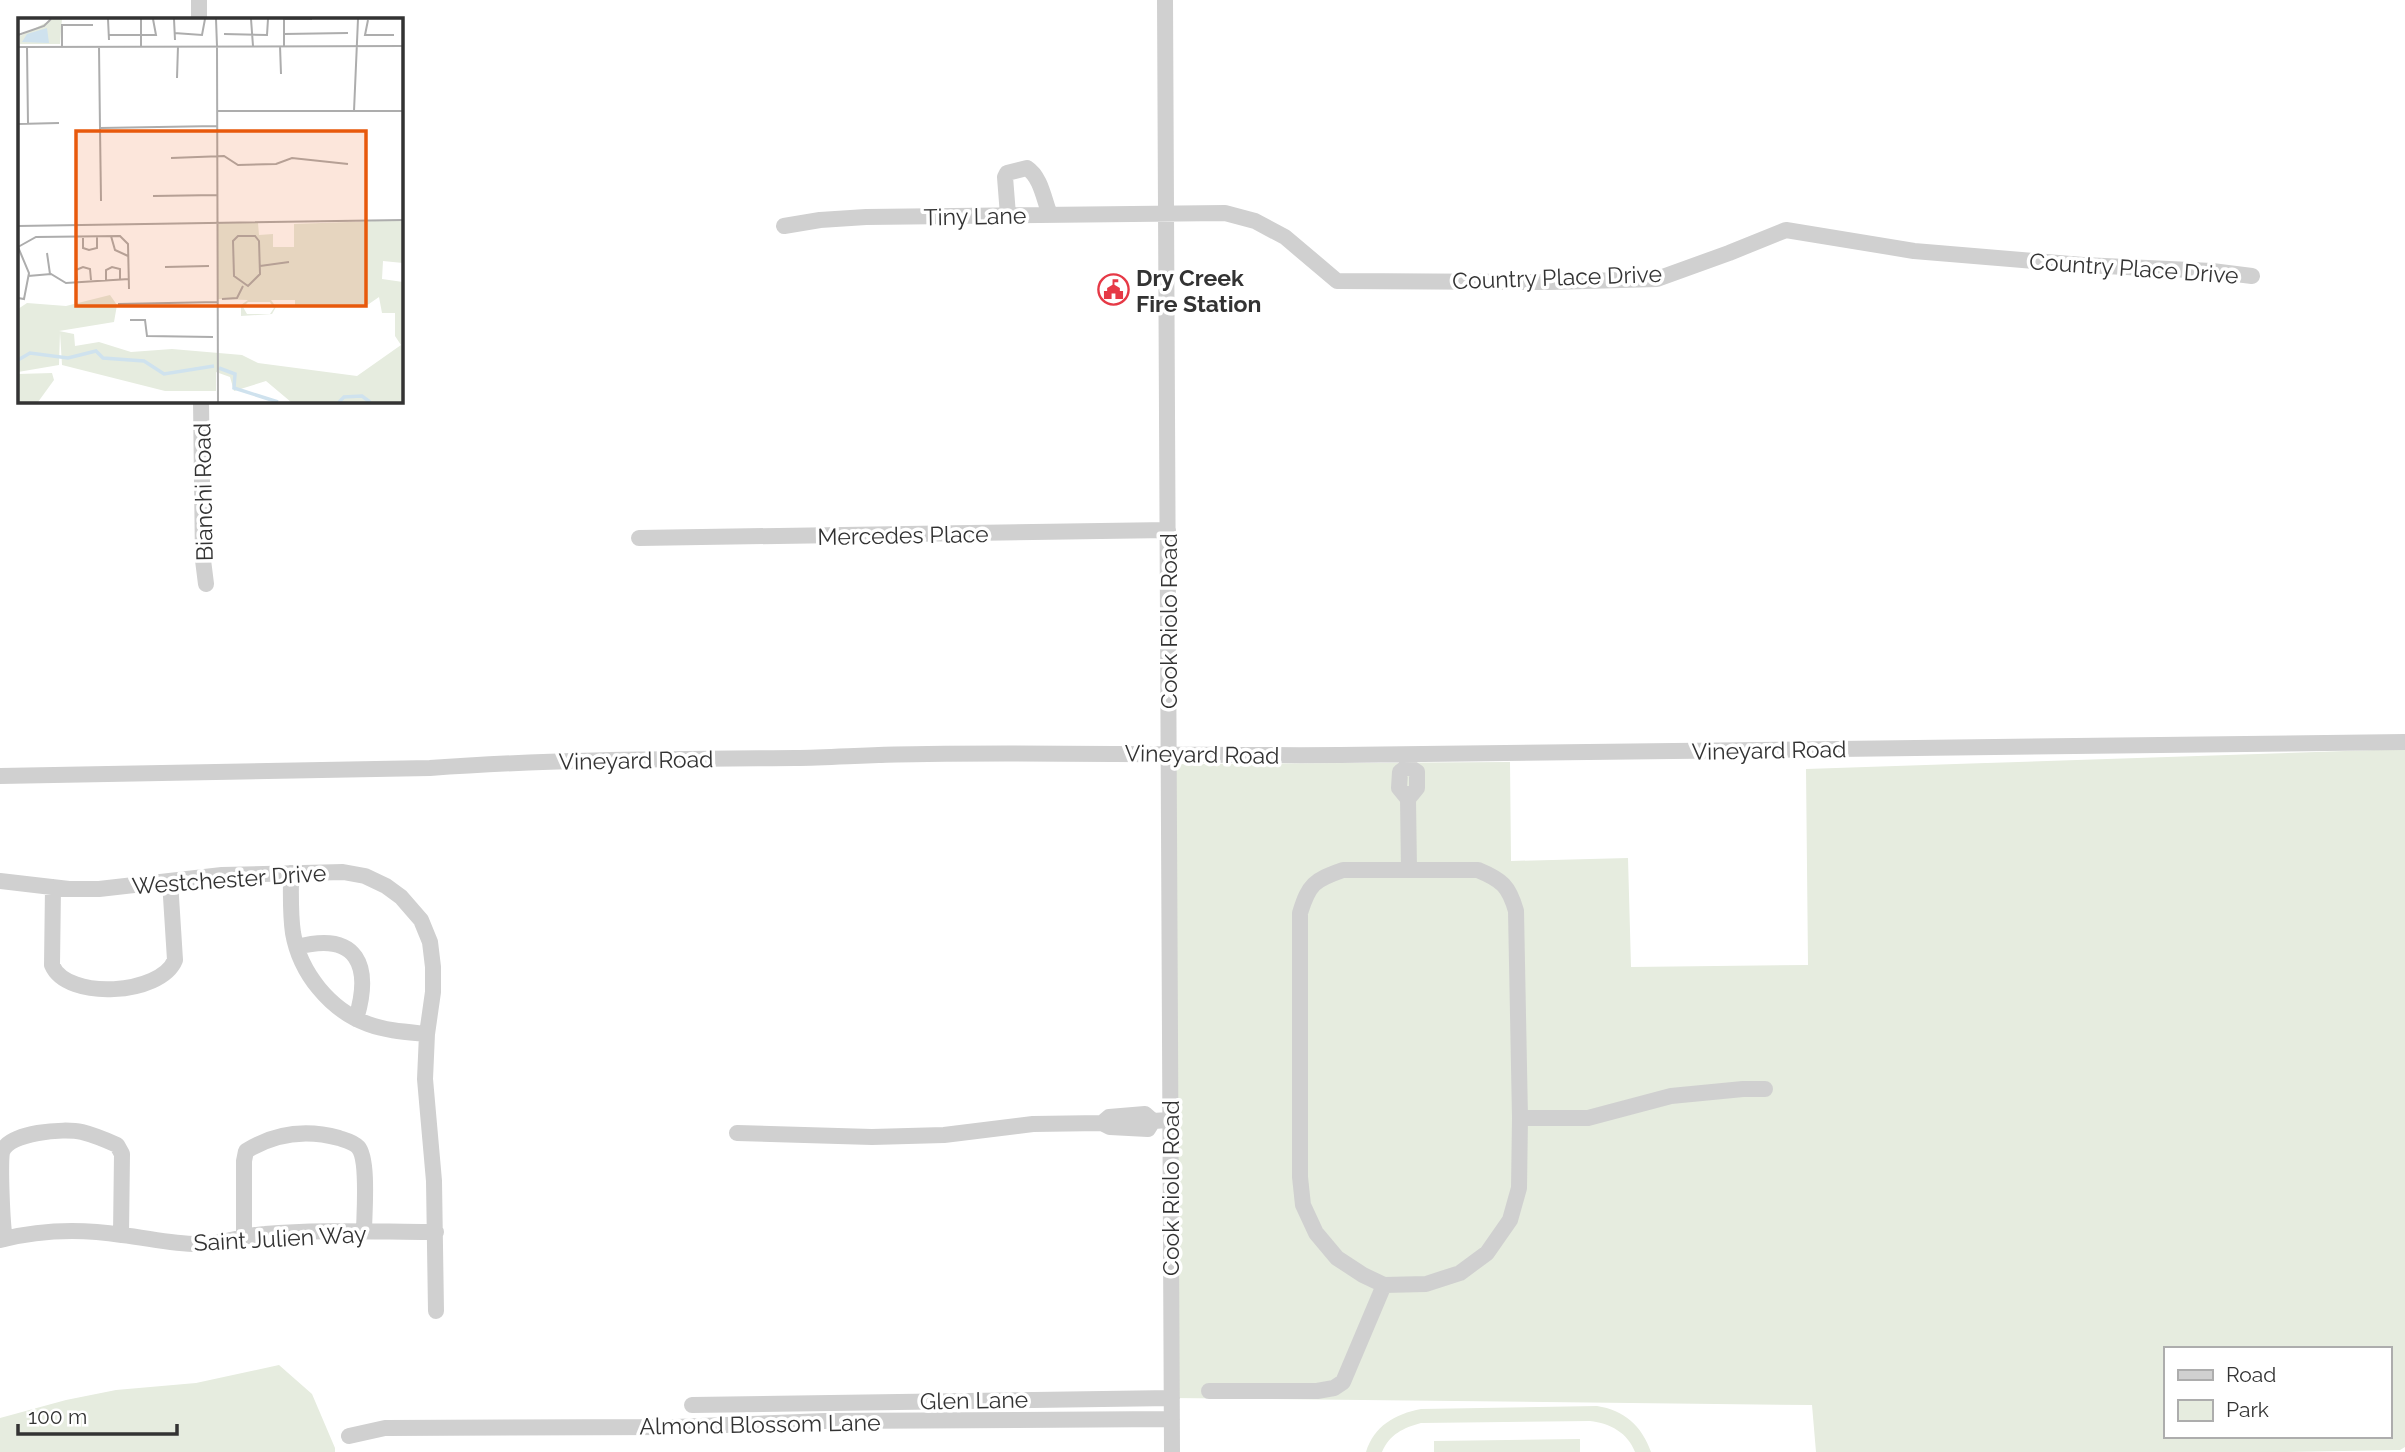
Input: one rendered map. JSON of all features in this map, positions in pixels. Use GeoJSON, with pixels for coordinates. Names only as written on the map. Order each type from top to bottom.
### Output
{"type":"FeatureCollection","features":[{"type":"Feature","properties":{"kind":"street"},"geometry":{"type":"LineString","coordinates":[[199,0],[199,18]]}},
{"type":"Feature","properties":{"kind":"street","name":"Cook Riolo Road"},"geometry":{"type":"LineString","coordinates":[[1165,0],[1169,754],[1161,1121],[1172,1452]]}},
{"type":"Feature","properties":{"kind":"street"},"geometry":{"type":"LineString","coordinates":[[1008,215],[1005,177],[1007,173],[1027,168],[1034,173],[1050,215]]}},
{"type":"Feature","properties":{"kind":"street","name":"Country Place Drive"},"geometry":{"type":"LineString","coordinates":[[1166,214],[1225,213],[1255,220],[1285,237],[1337,281],[1550,282],[1657,279],[1786,230],[1914,251],[2252,276]]}},
{"type":"Feature","properties":{"kind":"street","name":"Tiny Lane"},"geometry":{"type":"LineString","coordinates":[[784,226],[866,217],[1166,214]]}},
{"type":"Feature","properties":{"kind":"street","name":"Bianchi Road"},"geometry":{"type":"LineString","coordinates":[[201,402],[203,560],[206,584]]}},
{"type":"Feature","properties":{"kind":"street","name":"Mercedes Place"},"geometry":{"type":"LineString","coordinates":[[639,538],[1168,530]]}},
{"type":"Feature","properties":{"kind":"street","name":"Vineyard Road"},"geometry":{"type":"LineString","coordinates":[[0,776],[430,768],[687,757],[1169,754],[1408,761],[2405,742]]}},
{"type":"Feature","properties":{"kind":"street"},"geometry":{"type":"LineString","coordinates":[[1408,761],[1417,772],[1417,788],[1408,799],[1409,870]]}},
{"type":"Feature","properties":{"kind":"street"},"geometry":{"type":"LineString","coordinates":[[1343,870],[1409,870],[1478,870],[1497,878],[1511,892],[1516,911],[1519,1188],[1510,1220],[1487,1253],[1460,1273],[1426,1284],[1384,1285],[1337,1258],[1316,1233],[1303,1205],[1300,1177],[1300,913],[1306,894],[1320,878],[1343,870]]}},
{"type":"Feature","properties":{"kind":"street","name":"Westchester Drive"},"geometry":{"type":"LineString","coordinates":[[0,881],[53,887],[99,888],[222,875],[342,872],[365,876],[386,886],[412,908],[421,920],[430,942],[433,967],[425,1079],[432,1145],[436,1311]]}},
{"type":"Feature","properties":{"kind":"street"},"geometry":{"type":"LineString","coordinates":[[290,873],[292,919],[297,947],[309,974],[319,988],[330,1000],[356,1019],[389,1030],[427,1034]]}},
{"type":"Feature","properties":{"kind":"street"},"geometry":{"type":"LineString","coordinates":[[53,887],[52,965],[55,973],[62,979],[83,987],[108,989],[134,987],[171,970],[175,960],[170,881]]}},
{"type":"Feature","properties":{"kind":"street"},"geometry":{"type":"LineString","coordinates":[[297,947],[324,942],[336,944],[348,949],[358,960],[363,971],[363,988],[356,1019]]}},
{"type":"Feature","properties":{"kind":"street"},"geometry":{"type":"LineString","coordinates":[[1520,1118],[1588,1118],[1671,1096],[1765,1089]]}},
{"type":"Feature","properties":{"kind":"street"},"geometry":{"type":"LineString","coordinates":[[737,1133],[872,1138],[944,1135],[1034,1124],[1102,1123],[1109,1117],[1127,1122],[1144,1114],[1161,1121]]}},
{"type":"Feature","properties":{"kind":"street"},"geometry":{"type":"LineString","coordinates":[[2,1239],[1,1154],[5,1146],[16,1139],[59,1130],[79,1131],[117,1145],[122,1154],[121,1234]]}},
{"type":"Feature","properties":{"kind":"street"},"geometry":{"type":"LineString","coordinates":[[244,1236],[246,1151],[262,1141],[293,1133],[330,1136],[359,1147],[363,1159],[364,1232]]}},
{"type":"Feature","properties":{"kind":"street","name":"Saint Julien Way"},"geometry":{"type":"LineString","coordinates":[[2,1239],[62,1232],[121,1234],[174,1243],[204,1244],[278,1233],[436,1232]]}},
{"type":"Feature","properties":{"kind":"street"},"geometry":{"type":"LineString","coordinates":[[1209,1391],[1317,1391],[1334,1388],[1343,1382],[1384,1285]]}},
{"type":"Feature","properties":{"kind":"street","name":"Glen Lane"},"geometry":{"type":"LineString","coordinates":[[692,1405],[1172,1398]]}},
{"type":"Feature","properties":{"kind":"street","name":"Almond Blossom Lane"},"geometry":{"type":"LineString","coordinates":[[349,1436],[385,1428],[675,1427],[825,1421],[1172,1419]]}},
{"type":"Feature","properties":{"kind":"green space"},"geometry":{"type":"Polygon","coordinates":[[[2405,749],[2405,1447],[2400,1450],[2283,1452],[1816,1452],[1812,1405],[1172,1398],[1169,764],[1510,762],[1511,861],[1628,858],[1631,967],[1808,965],[1806,769],[2405,749]]]}},
{"type":"Feature","properties":{"kind":"green space"},"geometry":{"type":"Polygon","coordinates":[[[279,1365],[312,1394],[335,1452],[0,1452],[0,1418],[116,1390],[196,1383],[279,1365]]]}},
{"type":"Feature","properties":{"kind":"green space"},"geometry":{"type":"Polygon","coordinates":[[[1597,1406],[1624,1415],[1643,1434],[1651,1452],[1635,1452],[1623,1434],[1604,1424],[1590,1421],[1421,1423],[1398,1433],[1382,1452],[1366,1452],[1380,1428],[1394,1418],[1421,1409],[1597,1406]]]}},
{"type":"Feature","properties":{"kind":"green space"},"geometry":{"type":"Polygon","coordinates":[[[1580,1439],[1580,1452],[1434,1452],[1434,1441],[1580,1439]]]}},
{"type":"Feature","properties":{"kind":"place","name":"Dry Creek Fire Station"},"geometry":{"type":"Point","coordinates":[1113,290]}}]}
